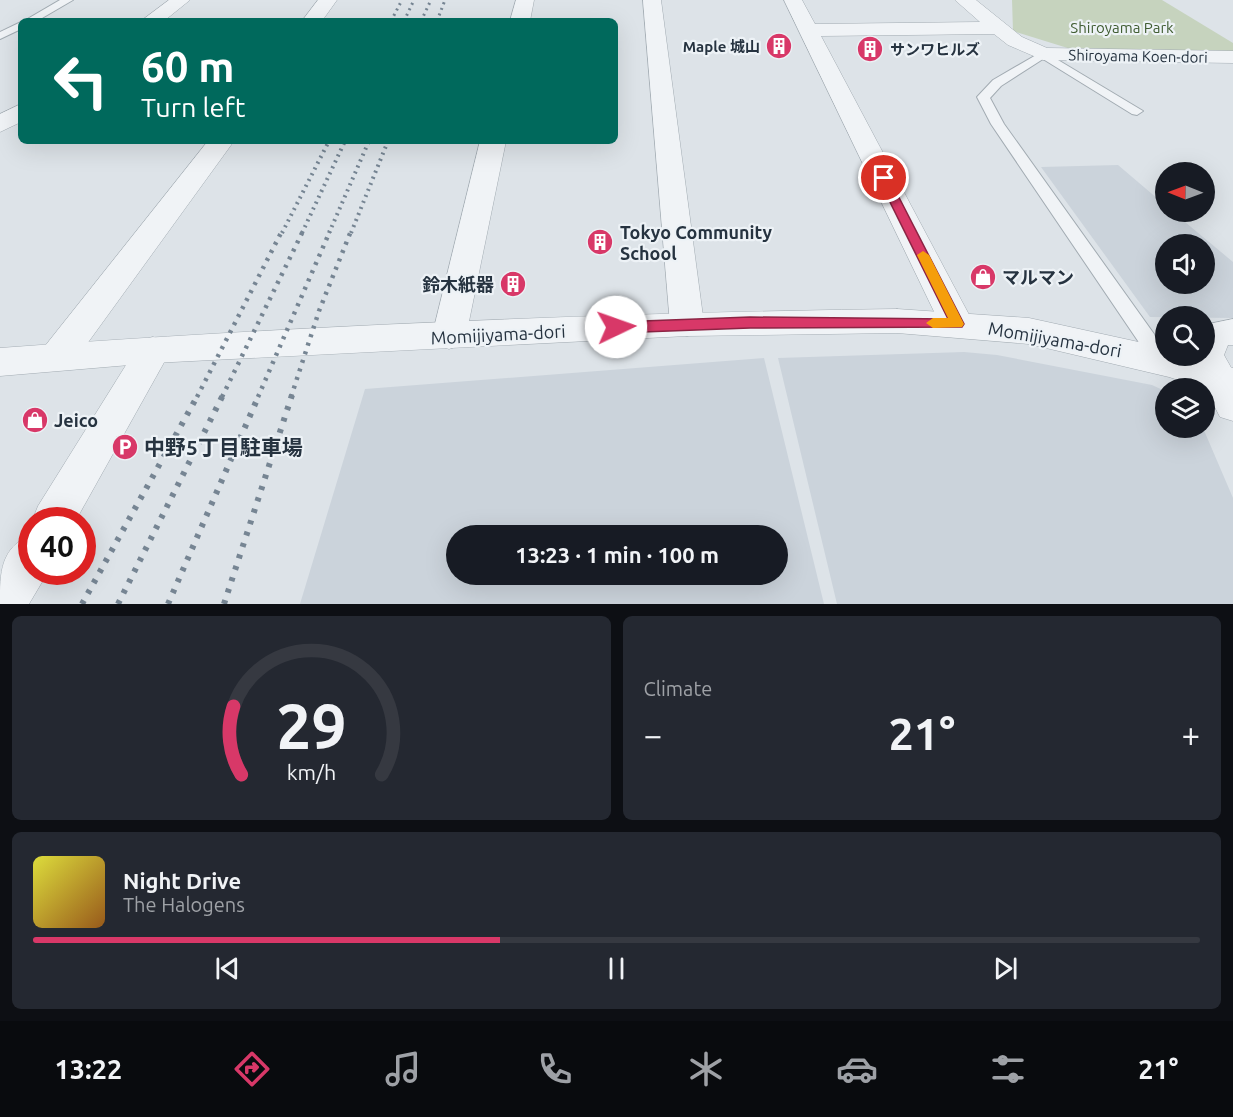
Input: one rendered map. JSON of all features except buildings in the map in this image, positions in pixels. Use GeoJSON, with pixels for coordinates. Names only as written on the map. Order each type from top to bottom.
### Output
{"type":"FeatureCollection","features":[{"type":"Feature","properties":{"kind":"street"},"geometry":{"type":"LineString","coordinates":[[155,18],[181,0]]}},
{"type":"Feature","properties":{"kind":"street"},"geometry":{"type":"LineString","coordinates":[[314,18],[328,0]]}},
{"type":"Feature","properties":{"kind":"street"},"geometry":{"type":"LineString","coordinates":[[521,18],[525,0]]}},
{"type":"Feature","properties":{"kind":"street"},"geometry":{"type":"LineString","coordinates":[[652,0],[687,324]]}},
{"type":"Feature","properties":{"kind":"street"},"geometry":{"type":"LineString","coordinates":[[793,0],[957,324]]}},
{"type":"Feature","properties":{"kind":"street"},"geometry":{"type":"LineString","coordinates":[[964,0],[1016,41],[1043,54]]}},
{"type":"Feature","properties":{"kind":"street"},"geometry":{"type":"LineString","coordinates":[[808,30],[998,28]]}},
{"type":"Feature","properties":{"kind":"street","name":"Shiroyama Koen-dori"},"geometry":{"type":"LineString","coordinates":[[1043,54],[1233,57]]}},
{"type":"Feature","properties":{"kind":"street"},"geometry":{"type":"LineString","coordinates":[[0,125],[18,113]]}},
{"type":"Feature","properties":{"kind":"street"},"geometry":{"type":"LineString","coordinates":[[58,356],[219,144]]}},
{"type":"Feature","properties":{"kind":"street"},"geometry":{"type":"LineString","coordinates":[[449,336],[492,144]]}},
{"type":"Feature","properties":{"kind":"street","name":"Momijiyama-dori"},"geometry":{"type":"LineString","coordinates":[[0,362],[153,350],[687,324],[897,321],[1029,331],[1154,359],[1227,389]]}},
{"type":"Feature","properties":{"kind":"street"},"geometry":{"type":"LineString","coordinates":[[1227,389],[1206,355],[1216,334],[1233,332]]}},
{"type":"Feature","properties":{"kind":"street"},"geometry":{"type":"LineString","coordinates":[[61,507],[153,350]]}},
{"type":"Feature","properties":{"kind":"street"},"geometry":{"type":"LineString","coordinates":[[3,604],[18,579]]}},
{"type":"Feature","properties":{"kind":"lane"},"geometry":{"type":"LineString","coordinates":[[34,18],[68,0]]}},
{"type":"Feature","properties":{"kind":"lane"},"geometry":{"type":"LineString","coordinates":[[0,20],[18,23]]}},
{"type":"Feature","properties":{"kind":"lane"},"geometry":{"type":"LineString","coordinates":[[0,36],[18,25]]}},
{"type":"Feature","properties":{"kind":"lane"},"geometry":{"type":"LineString","coordinates":[[1137,111],[1043,54],[997,83],[983,97],[998,124],[1147,339],[1154,359]]}},
{"type":"Feature","properties":{"kind":"shaded area"},"geometry":{"type":"Polygon","coordinates":[[[1118,165],[1155,196],[1155,222],[1185,222],[1199,234],[1155,234],[1155,294],[1215,294],[1215,247],[1233,262],[1233,318],[1215,318],[1215,306],[1155,306],[1155,317],[1150,317],[1041,167],[1118,165]]]}},
{"type":"Feature","properties":{"kind":"shaded area"},"geometry":{"type":"Polygon","coordinates":[[[964,352],[997,355],[1155,386],[1155,438],[1207,438],[1233,498],[1233,604],[837,604],[778,358],[964,352]]]}},
{"type":"Feature","properties":{"kind":"shaded area"},"geometry":{"type":"Polygon","coordinates":[[[764,358],[824,604],[300,604],[365,389],[764,358]]]}},
{"type":"Feature","properties":{"kind":"green space","name":"Shiroyama Park"},"geometry":{"type":"Polygon","coordinates":[[[1012,0],[1162,0],[1233,43],[1233,54],[1087,54],[1013,31],[1012,0]]]}},
{"type":"Feature","properties":{"kind":"railway"},"geometry":{"type":"LineString","coordinates":[[393,18],[402,0]]}},
{"type":"Feature","properties":{"kind":"railway"},"geometry":{"type":"LineString","coordinates":[[405,18],[414,0]]}},
{"type":"Feature","properties":{"kind":"railway"},"geometry":{"type":"LineString","coordinates":[[422,18],[431,0]]}},
{"type":"Feature","properties":{"kind":"railway"},"geometry":{"type":"LineString","coordinates":[[438,18],[445,0]]}},
{"type":"Feature","properties":{"kind":"railway"},"geometry":{"type":"LineString","coordinates":[[282,233],[327,144]]}},
{"type":"Feature","properties":{"kind":"railway"},"geometry":{"type":"LineString","coordinates":[[302,233],[344,144]]}},
{"type":"Feature","properties":{"kind":"railway"},"geometry":{"type":"LineString","coordinates":[[329,233],[368,144]]}},
{"type":"Feature","properties":{"kind":"railway"},"geometry":{"type":"LineString","coordinates":[[351,233],[387,144]]}},
{"type":"Feature","properties":{"kind":"railway"},"geometry":{"type":"LineString","coordinates":[[197,397],[282,231]]}},
{"type":"Feature","properties":{"kind":"railway"},"geometry":{"type":"LineString","coordinates":[[222,397],[303,231]]}},
{"type":"Feature","properties":{"kind":"railway"},"geometry":{"type":"LineString","coordinates":[[258,397],[330,231]]}},
{"type":"Feature","properties":{"kind":"railway"},"geometry":{"type":"LineString","coordinates":[[291,397],[319,311],[351,231]]}},
{"type":"Feature","properties":{"kind":"railway"},"geometry":{"type":"LineString","coordinates":[[82,604],[198,395]]}},
{"type":"Feature","properties":{"kind":"railway"},"geometry":{"type":"LineString","coordinates":[[168,604],[259,395]]}},
{"type":"Feature","properties":{"kind":"railway"},"geometry":{"type":"LineString","coordinates":[[224,604],[292,395]]}},
{"type":"Feature","properties":{"kind":"railway"},"geometry":{"type":"LineString","coordinates":[[118,604],[222,397]]}},
{"type":"Feature","properties":{"kind":"slow traffic"},"geometry":{"type":"LineString","coordinates":[[923,255],[957,324],[933,323]]}},
{"type":"Feature","properties":{"kind":"place","name":"Maple 城山"},"geometry":{"type":"Point","coordinates":[779,46]}},
{"type":"Feature","properties":{"kind":"place","name":"サンワヒルズ"},"geometry":{"type":"Point","coordinates":[870,49]}},
{"type":"Feature","properties":{"kind":"place","name":"Tokyo Community School"},"geometry":{"type":"Point","coordinates":[600,242]}},
{"type":"Feature","properties":{"kind":"place","name":"マルマン"},"geometry":{"type":"Point","coordinates":[983,277]}},
{"type":"Feature","properties":{"kind":"place","name":"鈴木紙器"},"geometry":{"type":"Point","coordinates":[513,284]}},
{"type":"Feature","properties":{"kind":"place","name":"Jeico"},"geometry":{"type":"Point","coordinates":[35,420]}},
{"type":"Feature","properties":{"kind":"place","name":"中野5丁目駐車場"},"geometry":{"type":"Point","coordinates":[125,447]}},
{"type":"Feature","properties":{"kind":"route"},"geometry":{"type":"LineString","coordinates":[[616,327],[750,322],[897,321],[957,324],[884,178]]}}]}
